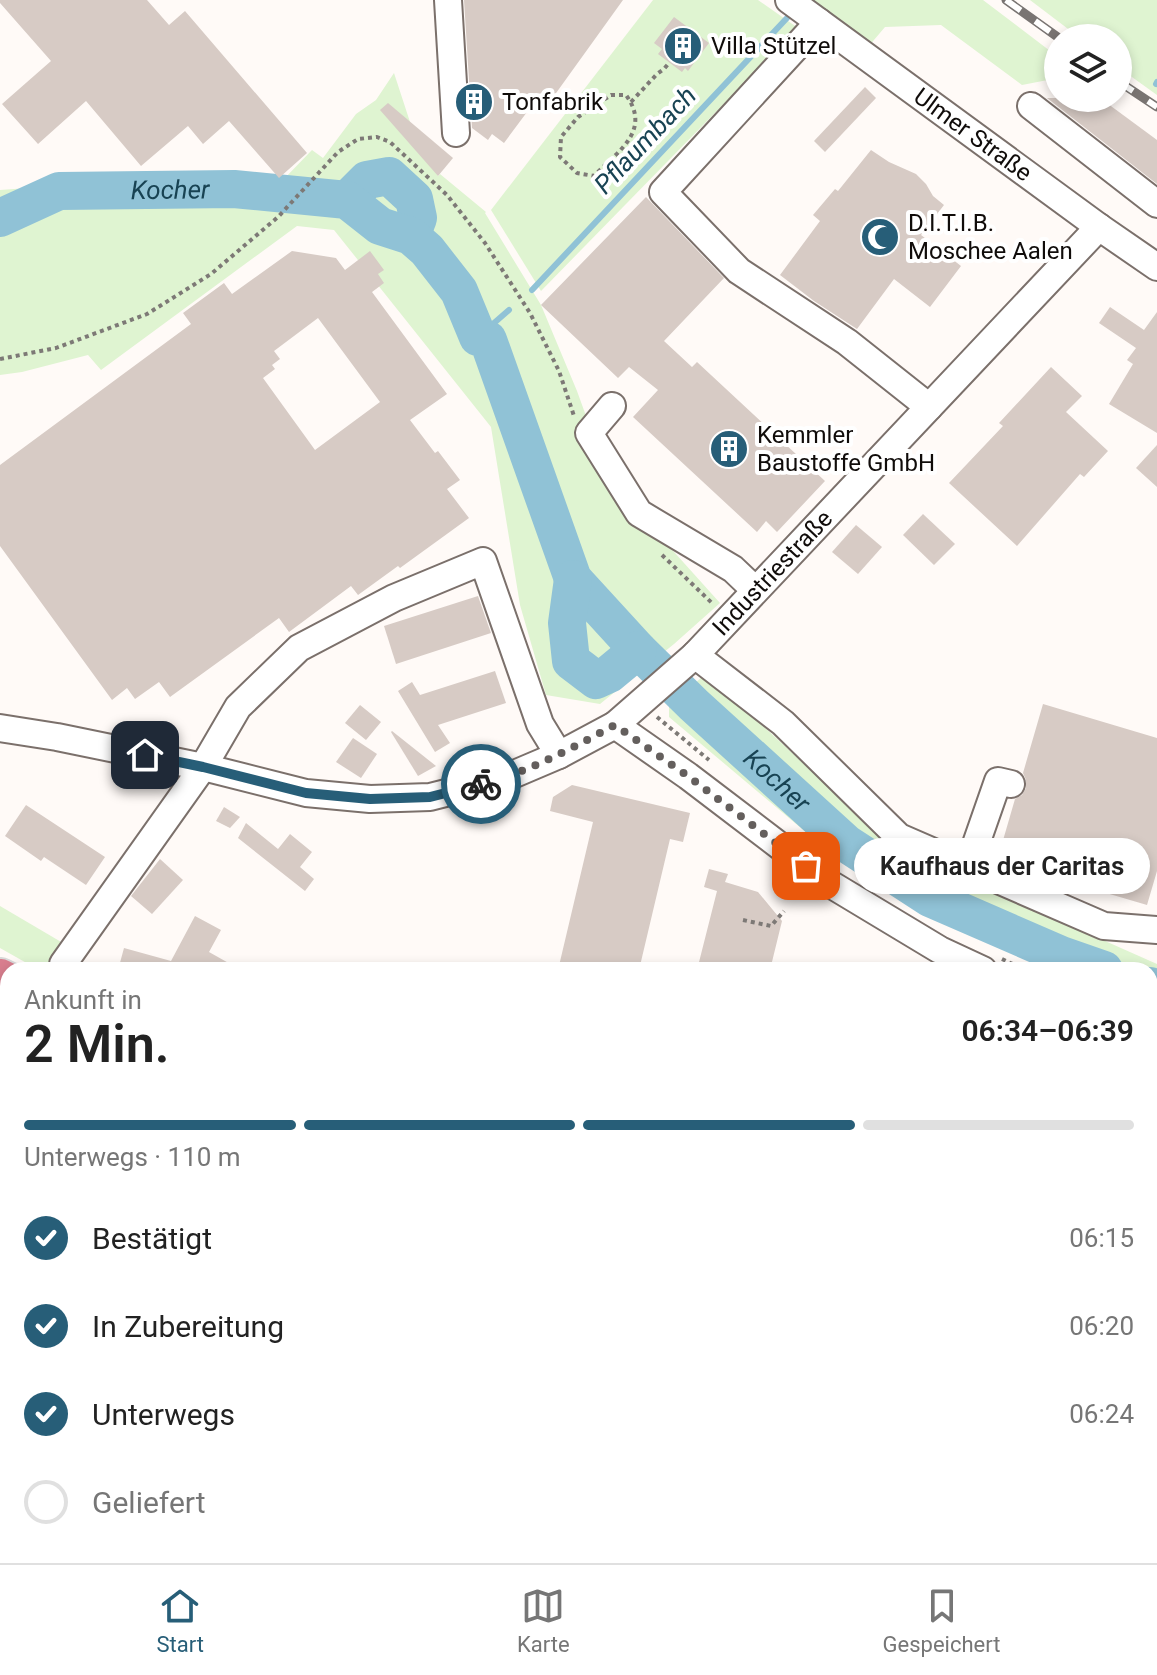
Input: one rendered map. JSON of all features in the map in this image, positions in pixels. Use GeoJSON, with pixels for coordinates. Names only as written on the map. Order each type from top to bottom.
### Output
{"type":"FeatureCollection","features":[{"type":"Feature","properties":{"kind":"street"},"geometry":{"type":"LineString","coordinates":[[448,0],[456,133]]}},
{"type":"Feature","properties":{"kind":"street","name":"Ulmer Straße"},"geometry":{"type":"LineString","coordinates":[[789,0],[1157,267]]}},
{"type":"Feature","properties":{"kind":"street"},"geometry":{"type":"LineString","coordinates":[[819,22],[663,192],[739,271],[847,342],[929,407]]}},
{"type":"Feature","properties":{"kind":"street"},"geometry":{"type":"LineString","coordinates":[[1031,106],[1157,204]]}},
{"type":"Feature","properties":{"kind":"street","name":"Industriestraße"},"geometry":{"type":"LineString","coordinates":[[0,728],[203,767],[306,793],[370,799],[430,797],[505,778],[559,755],[615,725],[691,658],[1099,227]]}},
{"type":"Feature","properties":{"kind":"street"},"geometry":{"type":"LineString","coordinates":[[612,406],[589,433],[639,513],[733,569],[755,590]]}},
{"type":"Feature","properties":{"kind":"street"},"geometry":{"type":"LineString","coordinates":[[64,962],[203,767],[238,707],[299,648],[394,598],[483,561],[540,724],[559,755]]}},
{"type":"Feature","properties":{"kind":"street"},"geometry":{"type":"LineString","coordinates":[[691,658],[783,723],[899,837],[1104,926],[1157,930]]}},
{"type":"Feature","properties":{"kind":"street"},"geometry":{"type":"LineString","coordinates":[[615,725],[688,776],[827,882],[940,950],[986,962]]}},
{"type":"Feature","properties":{"kind":"street"},"geometry":{"type":"LineString","coordinates":[[968,867],[998,781],[1011,784]]}},
{"type":"Feature","properties":{"kind":"path"},"geometry":{"type":"LineString","coordinates":[[631,102],[669,63]]}},
{"type":"Feature","properties":{"kind":"path"},"geometry":{"type":"LineString","coordinates":[[611,95],[626,95],[631,102],[635,108],[635,130],[626,144],[594,176],[577,173],[560,157],[561,137],[578,117],[611,95]]}},
{"type":"Feature","properties":{"kind":"path"},"geometry":{"type":"LineString","coordinates":[[0,359],[56,348],[145,315],[211,274],[278,217],[338,152],[358,139],[377,137],[390,142],[447,195],[485,243],[530,313],[559,371],[578,428]]}},
{"type":"Feature","properties":{"kind":"path"},"geometry":{"type":"LineString","coordinates":[[654,548],[728,619]]}},
{"type":"Feature","properties":{"kind":"path"},"geometry":{"type":"LineString","coordinates":[[647,698],[713,763]]}},
{"type":"Feature","properties":{"kind":"path"},"geometry":{"type":"LineString","coordinates":[[743,920],[771,926],[784,911]]}},
{"type":"Feature","properties":{"kind":"green space"},"geometry":{"type":"Polygon","coordinates":[[[653,0],[758,0],[798,28],[541,291],[491,210],[653,0]]]}},
{"type":"Feature","properties":{"kind":"green space"},"geometry":{"type":"Polygon","coordinates":[[[803,0],[983,0],[1044,46],[1044,81],[1022,85],[941,25],[885,27],[868,47],[803,0]]]}},
{"type":"Feature","properties":{"kind":"green space"},"geometry":{"type":"Polygon","coordinates":[[[1030,0],[1157,0],[1157,95],[1132,77],[1132,24],[1062,24],[1030,0]]]}},
{"type":"Feature","properties":{"kind":"green space"},"geometry":{"type":"Polygon","coordinates":[[[394,73],[410,122],[438,176],[440,174],[486,212],[541,305],[611,485],[720,603],[600,704],[546,695],[520,605],[491,427],[334,230],[297,226],[101,370],[88,355],[0,375],[0,190],[220,174],[281,182],[312,150],[323,158],[356,114],[376,100],[394,73]],[[300,182],[281,204],[311,208],[327,188],[300,182]]]}},
{"type":"Feature","properties":{"kind":"green space"},"geometry":{"type":"Polygon","coordinates":[[[709,676],[895,848],[1152,962],[1043,962],[963,931],[840,861],[669,717],[669,706],[702,677],[709,676]]]}},
{"type":"Feature","properties":{"kind":"green space"},"geometry":{"type":"Polygon","coordinates":[[[0,906],[68,946],[57,962],[25,962],[0,948],[0,906]]]}},
{"type":"Feature","properties":{"kind":"building"},"geometry":{"type":"Polygon","coordinates":[[[0,0],[147,0],[169,25],[185,11],[307,153],[279,178],[229,121],[203,144],[188,126],[141,166],[86,101],[38,144],[2,104],[51,61],[0,0]]]}},
{"type":"Feature","properties":{"kind":"building"},"geometry":{"type":"Polygon","coordinates":[[[464,0],[623,0],[541,114],[530,108],[504,143],[492,134],[488,140],[472,128],[464,0]]]}},
{"type":"Feature","properties":{"kind":"building","name":"Villa Stützel"},"geometry":{"type":"Polygon","coordinates":[[[674,17],[709,43],[688,71],[685,68],[682,72],[658,54],[662,49],[654,43],[674,17]]]}},
{"type":"Feature","properties":{"kind":"building"},"geometry":{"type":"Polygon","coordinates":[[[865,87],[876,98],[825,152],[814,141],[865,87]]]}},
{"type":"Feature","properties":{"kind":"building"},"geometry":{"type":"Polygon","coordinates":[[[388,103],[453,158],[438,176],[380,110],[388,103]]]}},
{"type":"Feature","properties":{"kind":"building"},"geometry":{"type":"Polygon","coordinates":[[[1065,112],[1119,112],[1157,140],[1157,184],[1065,112]]]}},
{"type":"Feature","properties":{"kind":"building","name":"D.I.T.I.B. Moschee Aalen"},"geometry":{"type":"Polygon","coordinates":[[[871,150],[916,174],[944,205],[921,235],[961,266],[930,307],[894,279],[857,329],[780,275],[820,221],[813,215],[835,189],[838,191],[871,150]]]}},
{"type":"Feature","properties":{"kind":"building"},"geometry":{"type":"Polygon","coordinates":[[[646,197],[724,278],[664,341],[692,367],[697,362],[825,481],[777,532],[766,521],[757,532],[633,417],[658,390],[629,367],[618,378],[541,305],[646,197]]]}},
{"type":"Feature","properties":{"kind":"building"},"geometry":{"type":"Polygon","coordinates":[[[292,251],[336,258],[345,270],[370,251],[384,270],[378,274],[384,283],[372,292],[447,394],[410,420],[460,480],[447,489],[469,518],[358,595],[351,586],[289,632],[279,618],[170,697],[159,682],[135,699],[127,688],[112,700],[0,546],[0,465],[191,324],[183,313],[224,283],[232,294],[292,251]],[[318,318],[274,351],[280,359],[272,365],[275,369],[263,378],[315,450],[380,402],[318,318]]]}},
{"type":"Feature","properties":{"kind":"building"},"geometry":{"type":"Polygon","coordinates":[[[1110,307],[1144,330],[1157,312],[1157,433],[1109,404],[1133,364],[1127,360],[1136,348],[1099,323],[1110,307]]]}},
{"type":"Feature","properties":{"kind":"building"},"geometry":{"type":"Polygon","coordinates":[[[1051,367],[1082,396],[1066,412],[1108,451],[1084,477],[1080,474],[1017,546],[949,483],[1003,426],[999,423],[1051,367]]]}},
{"type":"Feature","properties":{"kind":"building"},"geometry":{"type":"Polygon","coordinates":[[[1157,445],[1157,487],[1136,468],[1157,445]]]}},
{"type":"Feature","properties":{"kind":"building"},"geometry":{"type":"Polygon","coordinates":[[[923,514],[955,544],[934,565],[903,535],[923,514]]]}},
{"type":"Feature","properties":{"kind":"building"},"geometry":{"type":"Polygon","coordinates":[[[856,525],[882,547],[858,574],[832,552],[856,525]]]}},
{"type":"Feature","properties":{"kind":"building"},"geometry":{"type":"Polygon","coordinates":[[[478,596],[491,633],[396,664],[384,626],[478,596]]]}},
{"type":"Feature","properties":{"kind":"building"},"geometry":{"type":"Polygon","coordinates":[[[495,671],[506,703],[438,725],[450,743],[435,752],[398,691],[412,682],[420,695],[495,671]]]}},
{"type":"Feature","properties":{"kind":"building"},"geometry":{"type":"Polygon","coordinates":[[[1043,704],[1157,738],[1157,871],[1147,905],[997,861],[1015,799],[1026,788],[1023,773],[1043,704]]]}},
{"type":"Feature","properties":{"kind":"building"},"geometry":{"type":"Polygon","coordinates":[[[360,705],[381,722],[366,740],[345,723],[360,705]]]}},
{"type":"Feature","properties":{"kind":"building"},"geometry":{"type":"Polygon","coordinates":[[[392,731],[436,766],[418,776],[392,731]]]}},
{"type":"Feature","properties":{"kind":"building"},"geometry":{"type":"Polygon","coordinates":[[[353,738],[377,754],[361,778],[336,762],[353,738]]]}},
{"type":"Feature","properties":{"kind":"building"},"geometry":{"type":"Polygon","coordinates":[[[572,785],[690,813],[683,842],[670,839],[641,962],[560,962],[593,822],[550,811],[553,797],[572,785]]]}},
{"type":"Feature","properties":{"kind":"building"},"geometry":{"type":"Polygon","coordinates":[[[26,805],[105,857],[86,885],[44,857],[41,861],[5,836],[26,805]]]}},
{"type":"Feature","properties":{"kind":"building"},"geometry":{"type":"Polygon","coordinates":[[[224,807],[240,817],[230,828],[216,821],[224,807]]]}},
{"type":"Feature","properties":{"kind":"building"},"geometry":{"type":"Polygon","coordinates":[[[246,823],[278,849],[290,834],[312,852],[300,867],[314,879],[305,891],[238,838],[246,823]]]}},
{"type":"Feature","properties":{"kind":"building"},"geometry":{"type":"Polygon","coordinates":[[[160,859],[183,880],[152,914],[131,896],[160,859]]]}},
{"type":"Feature","properties":{"kind":"building"},"geometry":{"type":"Polygon","coordinates":[[[709,869],[728,874],[725,882],[758,892],[782,921],[772,962],[699,962],[717,891],[704,887],[709,869]]]}},
{"type":"Feature","properties":{"kind":"building"},"geometry":{"type":"Polygon","coordinates":[[[195,916],[221,930],[209,952],[227,962],[120,962],[124,948],[171,961],[195,916]]]}},
{"type":"Feature","properties":{"kind":"waterway","name":"Pflaumbach"},"geometry":{"type":"LineString","coordinates":[[532,290],[787,18]]}},
{"type":"Feature","properties":{"kind":"waterway","name":"Kocher"},"geometry":{"type":"LineString","coordinates":[[347,200],[367,180],[389,176],[414,199],[418,218],[411,236]]}},
{"type":"Feature","properties":{"kind":"waterway","name":"Kocher"},"geometry":{"type":"LineString","coordinates":[[0,218],[59,191],[234,189],[347,200],[380,226],[411,236],[427,250],[459,291],[478,337],[488,340],[573,579],[638,650],[847,844],[930,898],[1081,962]]}},
{"type":"Feature","properties":{"kind":"waterway","name":"Pflaumbach"},"geometry":{"type":"LineString","coordinates":[[478,337],[509,310]]}},
{"type":"Feature","properties":{"kind":"waterway","name":"Kocher"},"geometry":{"type":"LineString","coordinates":[[573,579],[567,623],[571,661],[596,680],[609,674],[638,650]]}},
{"type":"Feature","properties":{"kind":"railway"},"geometry":{"type":"LineString","coordinates":[[1006,0],[1044,27]]}},
{"type":"Feature","properties":{"kind":"railway"},"geometry":{"type":"LineString","coordinates":[[1132,90],[1157,107]]}},
{"type":"Feature","properties":{"kind":"way so far"},"geometry":{"type":"LineString","coordinates":[[481,784],[505,778],[559,755],[615,725],[806,866]]}},
{"type":"Feature","properties":{"kind":"place","name":"Villa Stützel"},"geometry":{"type":"Point","coordinates":[683,46]}},
{"type":"Feature","properties":{"kind":"place","name":"Tonfabrik"},"geometry":{"type":"Point","coordinates":[474,102]}},
{"type":"Feature","properties":{"kind":"place","name":"D.I.T.I.B. Moschee Aalen"},"geometry":{"type":"Point","coordinates":[880,237]}},
{"type":"Feature","properties":{"kind":"place","name":"Kemmler Baustoffe GmbH"},"geometry":{"type":"Point","coordinates":[729,449]}},
{"type":"Feature","properties":{"kind":"place","name":"Kaufhaus der Caritas"},"geometry":{"type":"Point","coordinates":[806,866]}},
{"type":"Feature","properties":{"kind":"route"},"geometry":{"type":"LineString","coordinates":[[145,755],[306,793],[370,799],[430,797],[481,784]]}}]}
